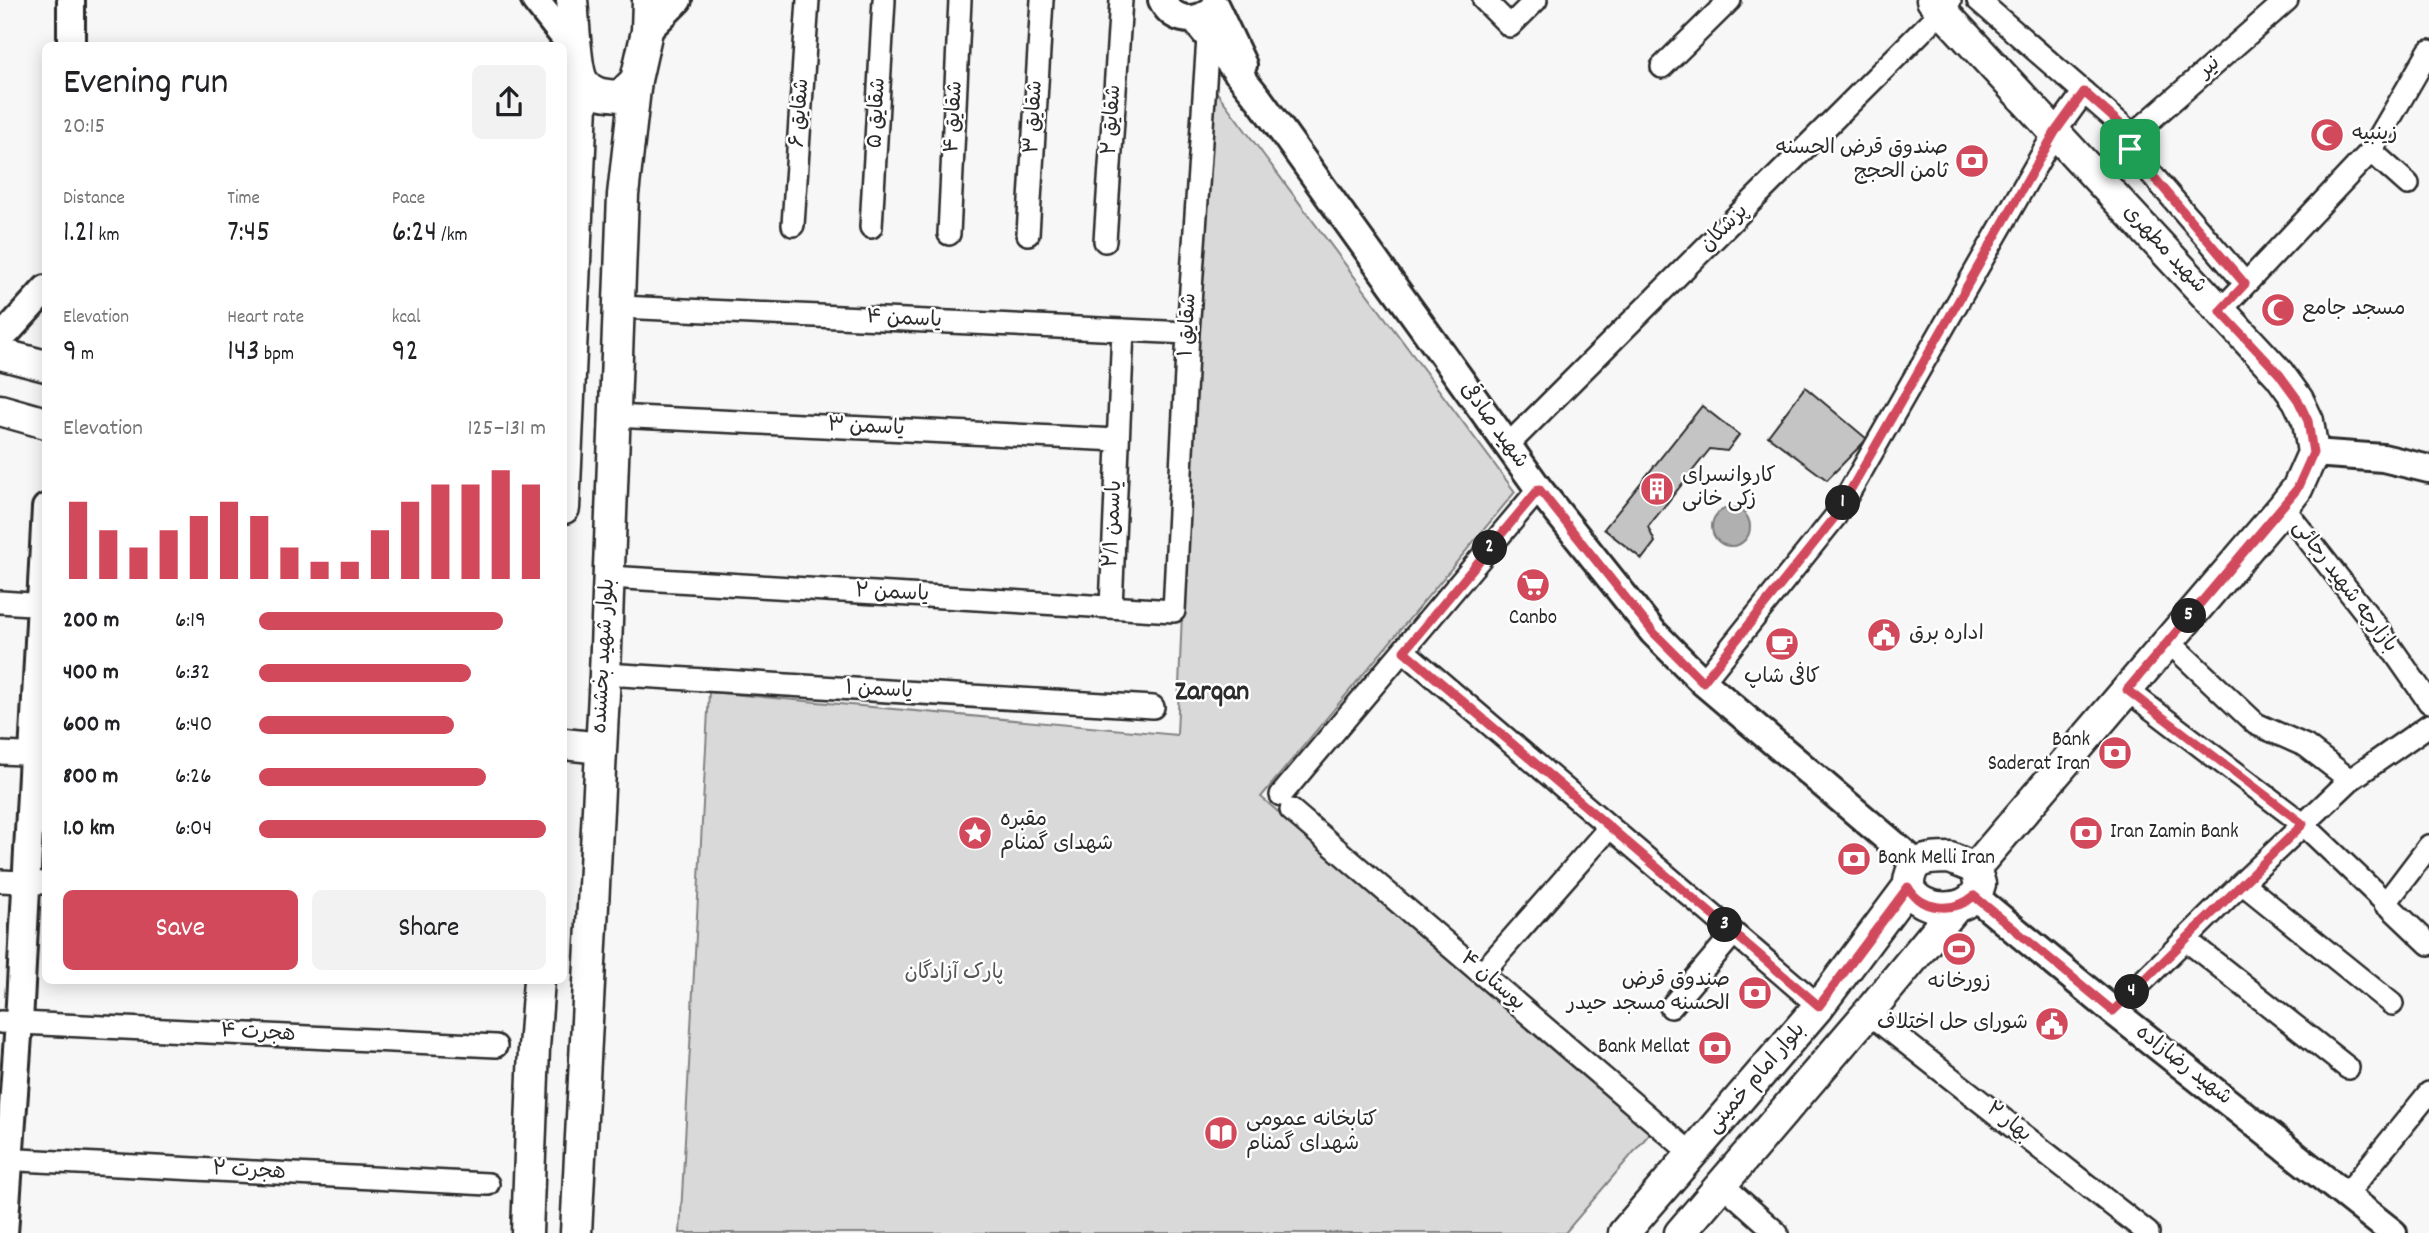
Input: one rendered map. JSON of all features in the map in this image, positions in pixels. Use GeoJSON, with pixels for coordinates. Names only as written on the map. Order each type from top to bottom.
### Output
{"type":"FeatureCollection","features":[{"type":"Feature","properties":{"kind":"main road"},"geometry":{"type":"LineString","coordinates":[[567,399],[583,82],[572,0]]}},
{"type":"Feature","properties":{"kind":"main road","name":"بلوار شهید بخشنده"},"geometry":{"type":"LineString","coordinates":[[576,1233],[605,674],[623,195],[636,80],[647,31],[648,0]]}},
{"type":"Feature","properties":{"kind":"main road","name":"شهید مطهری"},"geometry":{"type":"LineString","coordinates":[[1942,4],[2055,132],[2279,374],[2298,400],[2308,421],[2313,453]]}},
{"type":"Feature","properties":{"kind":"main road"},"geometry":{"type":"LineString","coordinates":[[583,82],[600,95],[620,96],[636,80]]}},
{"type":"Feature","properties":{"kind":"main road"},"geometry":{"type":"LineString","coordinates":[[0,354],[42,365]]}},
{"type":"Feature","properties":{"kind":"main road"},"geometry":{"type":"LineString","coordinates":[[0,410],[42,422]]}},
{"type":"Feature","properties":{"kind":"main road","name":"بلوار امام خمینی"},"geometry":{"type":"LineString","coordinates":[[1680,1233],[1868,1013],[2168,640],[2283,507],[2297,489],[2313,453]]}},
{"type":"Feature","properties":{"kind":"main road"},"geometry":{"type":"LineString","coordinates":[[567,744],[601,748]]}},
{"type":"Feature","properties":{"kind":"main road"},"geometry":{"type":"LineString","coordinates":[[1950,858],[1968,890],[1936,907],[1912,895],[1913,875],[1932,859],[1950,858]]}},
{"type":"Feature","properties":{"kind":"main road","name":"بلوار امام خمینی"},"geometry":{"type":"LineString","coordinates":[[1624,1233],[1819,1006],[1913,875]]}},
{"type":"Feature","properties":{"kind":"main road"},"geometry":{"type":"LineString","coordinates":[[527,1233],[539,984]]}},
{"type":"Feature","properties":{"kind":"street"},"geometry":{"type":"LineString","coordinates":[[71,0],[71,42]]}},
{"type":"Feature","properties":{"kind":"street"},"geometry":{"type":"LineString","coordinates":[[535,0],[577,53]]}},
{"type":"Feature","properties":{"kind":"street"},"geometry":{"type":"LineString","coordinates":[[647,31],[678,0]]}},
{"type":"Feature","properties":{"kind":"street","name":"شقایق ۶"},"geometry":{"type":"LineString","coordinates":[[793,225],[808,0]]}},
{"type":"Feature","properties":{"kind":"street","name":"شقایق ۵"},"geometry":{"type":"LineString","coordinates":[[872,227],[884,0]]}},
{"type":"Feature","properties":{"kind":"street","name":"شقایق ۴"},"geometry":{"type":"LineString","coordinates":[[949,233],[960,0]]}},
{"type":"Feature","properties":{"kind":"street","name":"شقایق ۳"},"geometry":{"type":"LineString","coordinates":[[1028,234],[1042,0]]}},
{"type":"Feature","properties":{"kind":"street","name":"شقایق ۲"},"geometry":{"type":"LineString","coordinates":[[1105,241],[1121,0]]}},
{"type":"Feature","properties":{"kind":"street"},"geometry":{"type":"LineString","coordinates":[[1162,0],[1176,16],[1209,16]]}},
{"type":"Feature","properties":{"kind":"street"},"geometry":{"type":"LineString","coordinates":[[1484,0],[1510,26],[1536,0]]}},
{"type":"Feature","properties":{"kind":"street"},"geometry":{"type":"LineString","coordinates":[[1662,67],[1730,0]]}},
{"type":"Feature","properties":{"kind":"street"},"geometry":{"type":"LineString","coordinates":[[1978,0],[2133,135],[2129,141],[2130,149],[2245,284]]}},
{"type":"Feature","properties":{"kind":"street","name":"نیر"},"geometry":{"type":"LineString","coordinates":[[2133,135],[2287,0]]}},
{"type":"Feature","properties":{"kind":"street","name":"پزشکان"},"geometry":{"type":"LineString","coordinates":[[1507,446],[1942,4]]}},
{"type":"Feature","properties":{"kind":"street","name":"شهید صادقی"},"geometry":{"type":"LineString","coordinates":[[1209,16],[1259,99],[1507,446],[1653,632],[1703,682],[1913,875]]}},
{"type":"Feature","properties":{"kind":"street","name":"شقایق ۱"},"geometry":{"type":"LineString","coordinates":[[1174,611],[1188,332],[1209,16]]}},
{"type":"Feature","properties":{"kind":"street"},"geometry":{"type":"LineString","coordinates":[[2220,311],[2371,151],[2424,77],[2429,51]]}},
{"type":"Feature","properties":{"kind":"street"},"geometry":{"type":"LineString","coordinates":[[1703,682],[1835,517],[2055,132],[2084,92]]}},
{"type":"Feature","properties":{"kind":"street"},"geometry":{"type":"LineString","coordinates":[[2371,151],[2408,184]]}},
{"type":"Feature","properties":{"kind":"street"},"geometry":{"type":"LineString","coordinates":[[0,334],[8,331],[42,293]]}},
{"type":"Feature","properties":{"kind":"street","name":"یاسمن ۴"},"geometry":{"type":"LineString","coordinates":[[620,307],[1188,332]]}},
{"type":"Feature","properties":{"kind":"street","name":"یاسمن ۲/۱"},"geometry":{"type":"LineString","coordinates":[[1111,607],[1123,330]]}},
{"type":"Feature","properties":{"kind":"street","name":"یاسمن ۳"},"geometry":{"type":"LineString","coordinates":[[614,416],[1118,440]]}},
{"type":"Feature","properties":{"kind":"street"},"geometry":{"type":"LineString","coordinates":[[2313,453],[2383,458],[2429,469]]}},
{"type":"Feature","properties":{"kind":"street"},"geometry":{"type":"LineString","coordinates":[[1539,489],[1404,651],[1819,1006]]}},
{"type":"Feature","properties":{"kind":"street","name":"بازارچه شهید رجائی"},"geometry":{"type":"LineString","coordinates":[[2283,507],[2376,626],[2429,702]]}},
{"type":"Feature","properties":{"kind":"street","name":"یاسمن ۲"},"geometry":{"type":"LineString","coordinates":[[609,577],[1174,611]]}},
{"type":"Feature","properties":{"kind":"street"},"geometry":{"type":"LineString","coordinates":[[0,602],[42,605]]}},
{"type":"Feature","properties":{"kind":"street"},"geometry":{"type":"LineString","coordinates":[[4,1233],[10,1022],[38,754],[42,635]]}},
{"type":"Feature","properties":{"kind":"street"},"geometry":{"type":"LineString","coordinates":[[2168,640],[2256,724],[2306,746],[2350,780]]}},
{"type":"Feature","properties":{"kind":"street","name":"بوستان ۴"},"geometry":{"type":"LineString","coordinates":[[1404,651],[1286,803],[1692,1154]]}},
{"type":"Feature","properties":{"kind":"street","name":"یاسمن ۱"},"geometry":{"type":"LineString","coordinates":[[605,674],[1153,707]]}},
{"type":"Feature","properties":{"kind":"street"},"geometry":{"type":"LineString","coordinates":[[2127,690],[2303,824],[2429,944]]}},
{"type":"Feature","properties":{"kind":"street"},"geometry":{"type":"LineString","coordinates":[[2113,1011],[2350,780],[2429,725]]}},
{"type":"Feature","properties":{"kind":"street"},"geometry":{"type":"LineString","coordinates":[[0,753],[38,754]]}},
{"type":"Feature","properties":{"kind":"street"},"geometry":{"type":"LineString","coordinates":[[1482,974],[1609,828]]}},
{"type":"Feature","properties":{"kind":"street"},"geometry":{"type":"LineString","coordinates":[[2385,904],[2429,846]]}},
{"type":"Feature","properties":{"kind":"street"},"geometry":{"type":"LineString","coordinates":[[2242,883],[2392,1004]]}},
{"type":"Feature","properties":{"kind":"street","name":"شهید رضازاده"},"geometry":{"type":"LineString","coordinates":[[1968,890],[2113,1011],[2393,1233]]}},
{"type":"Feature","properties":{"kind":"street"},"geometry":{"type":"LineString","coordinates":[[1671,1007],[1734,933]]}},
{"type":"Feature","properties":{"kind":"street"},"geometry":{"type":"LineString","coordinates":[[2185,939],[2348,1068]]}},
{"type":"Feature","properties":{"kind":"street","name":"بهار ۲"},"geometry":{"type":"LineString","coordinates":[[1868,1013],[2148,1233]]}},
{"type":"Feature","properties":{"kind":"street","name":"هجرت ۴"},"geometry":{"type":"LineString","coordinates":[[10,1022],[496,1046]]}},
{"type":"Feature","properties":{"kind":"street"},"geometry":{"type":"LineString","coordinates":[[2346,1195],[2429,1093]]}},
{"type":"Feature","properties":{"kind":"street","name":"هجرت ۲"},"geometry":{"type":"LineString","coordinates":[[5,1159],[488,1184]]}},
{"type":"Feature","properties":{"kind":"street"},"geometry":{"type":"LineString","coordinates":[[1722,1184],[1777,1233]]}},
{"type":"Feature","properties":{"kind":"green space","name":"پارک آزادگان"},"geometry":{"type":"Polygon","coordinates":[[[1204,75],[1515,492],[1261,797],[1650,1133],[1565,1233],[680,1233],[709,692],[1177,735],[1204,75]]]}},
{"type":"Feature","properties":{"kind":"shaded area"},"geometry":{"type":"Polygon","coordinates":[[[1731,508],[1744,514],[1750,527],[1744,540],[1731,546],[1718,540],[1712,527],[1718,514],[1731,508]]]}},
{"type":"Feature","properties":{"kind":"building"},"geometry":{"type":"Polygon","coordinates":[[[1805,387],[1867,439],[1827,480],[1768,436],[1805,387]]]}},
{"type":"Feature","properties":{"kind":"building","name":"کاروانسرای زکی خانی"},"geometry":{"type":"Polygon","coordinates":[[[1702,406],[1739,435],[1727,451],[1710,449],[1648,527],[1655,542],[1642,559],[1604,529],[1702,406]]]}},
{"type":"Feature","properties":{"kind":"place","name":"زینبیه"},"geometry":{"type":"Point","coordinates":[2327,135]}},
{"type":"Feature","properties":{"kind":"place","name":"صندوق قرض الحسنه ثامن الحجج"},"geometry":{"type":"Point","coordinates":[1972,161]}},
{"type":"Feature","properties":{"kind":"place","name":"مسجد جامع"},"geometry":{"type":"Point","coordinates":[2278,310]}},
{"type":"Feature","properties":{"kind":"place","name":"کاروانسرای زکی خانی"},"geometry":{"type":"Point","coordinates":[1657,489]}},
{"type":"Feature","properties":{"kind":"place","name":"Canbo"},"geometry":{"type":"Point","coordinates":[1533,585]}},
{"type":"Feature","properties":{"kind":"place","name":"اداره برق"},"geometry":{"type":"Point","coordinates":[1884,635]}},
{"type":"Feature","properties":{"kind":"place","name":"کافی شاپ"},"geometry":{"type":"Point","coordinates":[1782,644]}},
{"type":"Feature","properties":{"kind":"place","name":"Bank Saderat Iran"},"geometry":{"type":"Point","coordinates":[2115,753]}},
{"type":"Feature","properties":{"kind":"place","name":"مقبره شهدای گمنام"},"geometry":{"type":"Point","coordinates":[975,833]}},
{"type":"Feature","properties":{"kind":"place","name":"Iran Zamin Bank"},"geometry":{"type":"Point","coordinates":[2086,833]}},
{"type":"Feature","properties":{"kind":"place","name":"Bank Melli Iran"},"geometry":{"type":"Point","coordinates":[1854,859]}},
{"type":"Feature","properties":{"kind":"place","name":"زورخانه"},"geometry":{"type":"Point","coordinates":[1959,949]}},
{"type":"Feature","properties":{"kind":"place","name":"صندوق قرض الحسنه مسجد حیدر"},"geometry":{"type":"Point","coordinates":[1755,993]}},
{"type":"Feature","properties":{"kind":"place","name":"شورای حل اختلاف"},"geometry":{"type":"Point","coordinates":[2052,1024]}},
{"type":"Feature","properties":{"kind":"place","name":"Bank Mellat"},"geometry":{"type":"Point","coordinates":[1715,1048]}},
{"type":"Feature","properties":{"kind":"place","name":"کتابخانه عمومی شهدای گمنام"},"geometry":{"type":"Point","coordinates":[1221,1133]}},
{"type":"Feature","properties":{"kind":"district","name":"Zarqan"},"geometry":{"type":"Point","coordinates":[1212,694]}},
{"type":"Feature","properties":{"kind":"route"},"geometry":{"type":"LineString","coordinates":[[2084,92],[2133,135],[2129,141],[2130,149],[2245,284],[2220,311],[2279,374],[2298,400],[2308,421],[2313,453],[2297,489],[2283,507],[2127,690],[2303,824],[2113,1011],[1974,896],[1956,907],[1936,907],[1912,895],[1908,887],[1819,1006],[1404,651],[1539,489],[1653,632],[1703,682],[1835,517],[2055,132],[2084,92]]}}]}
